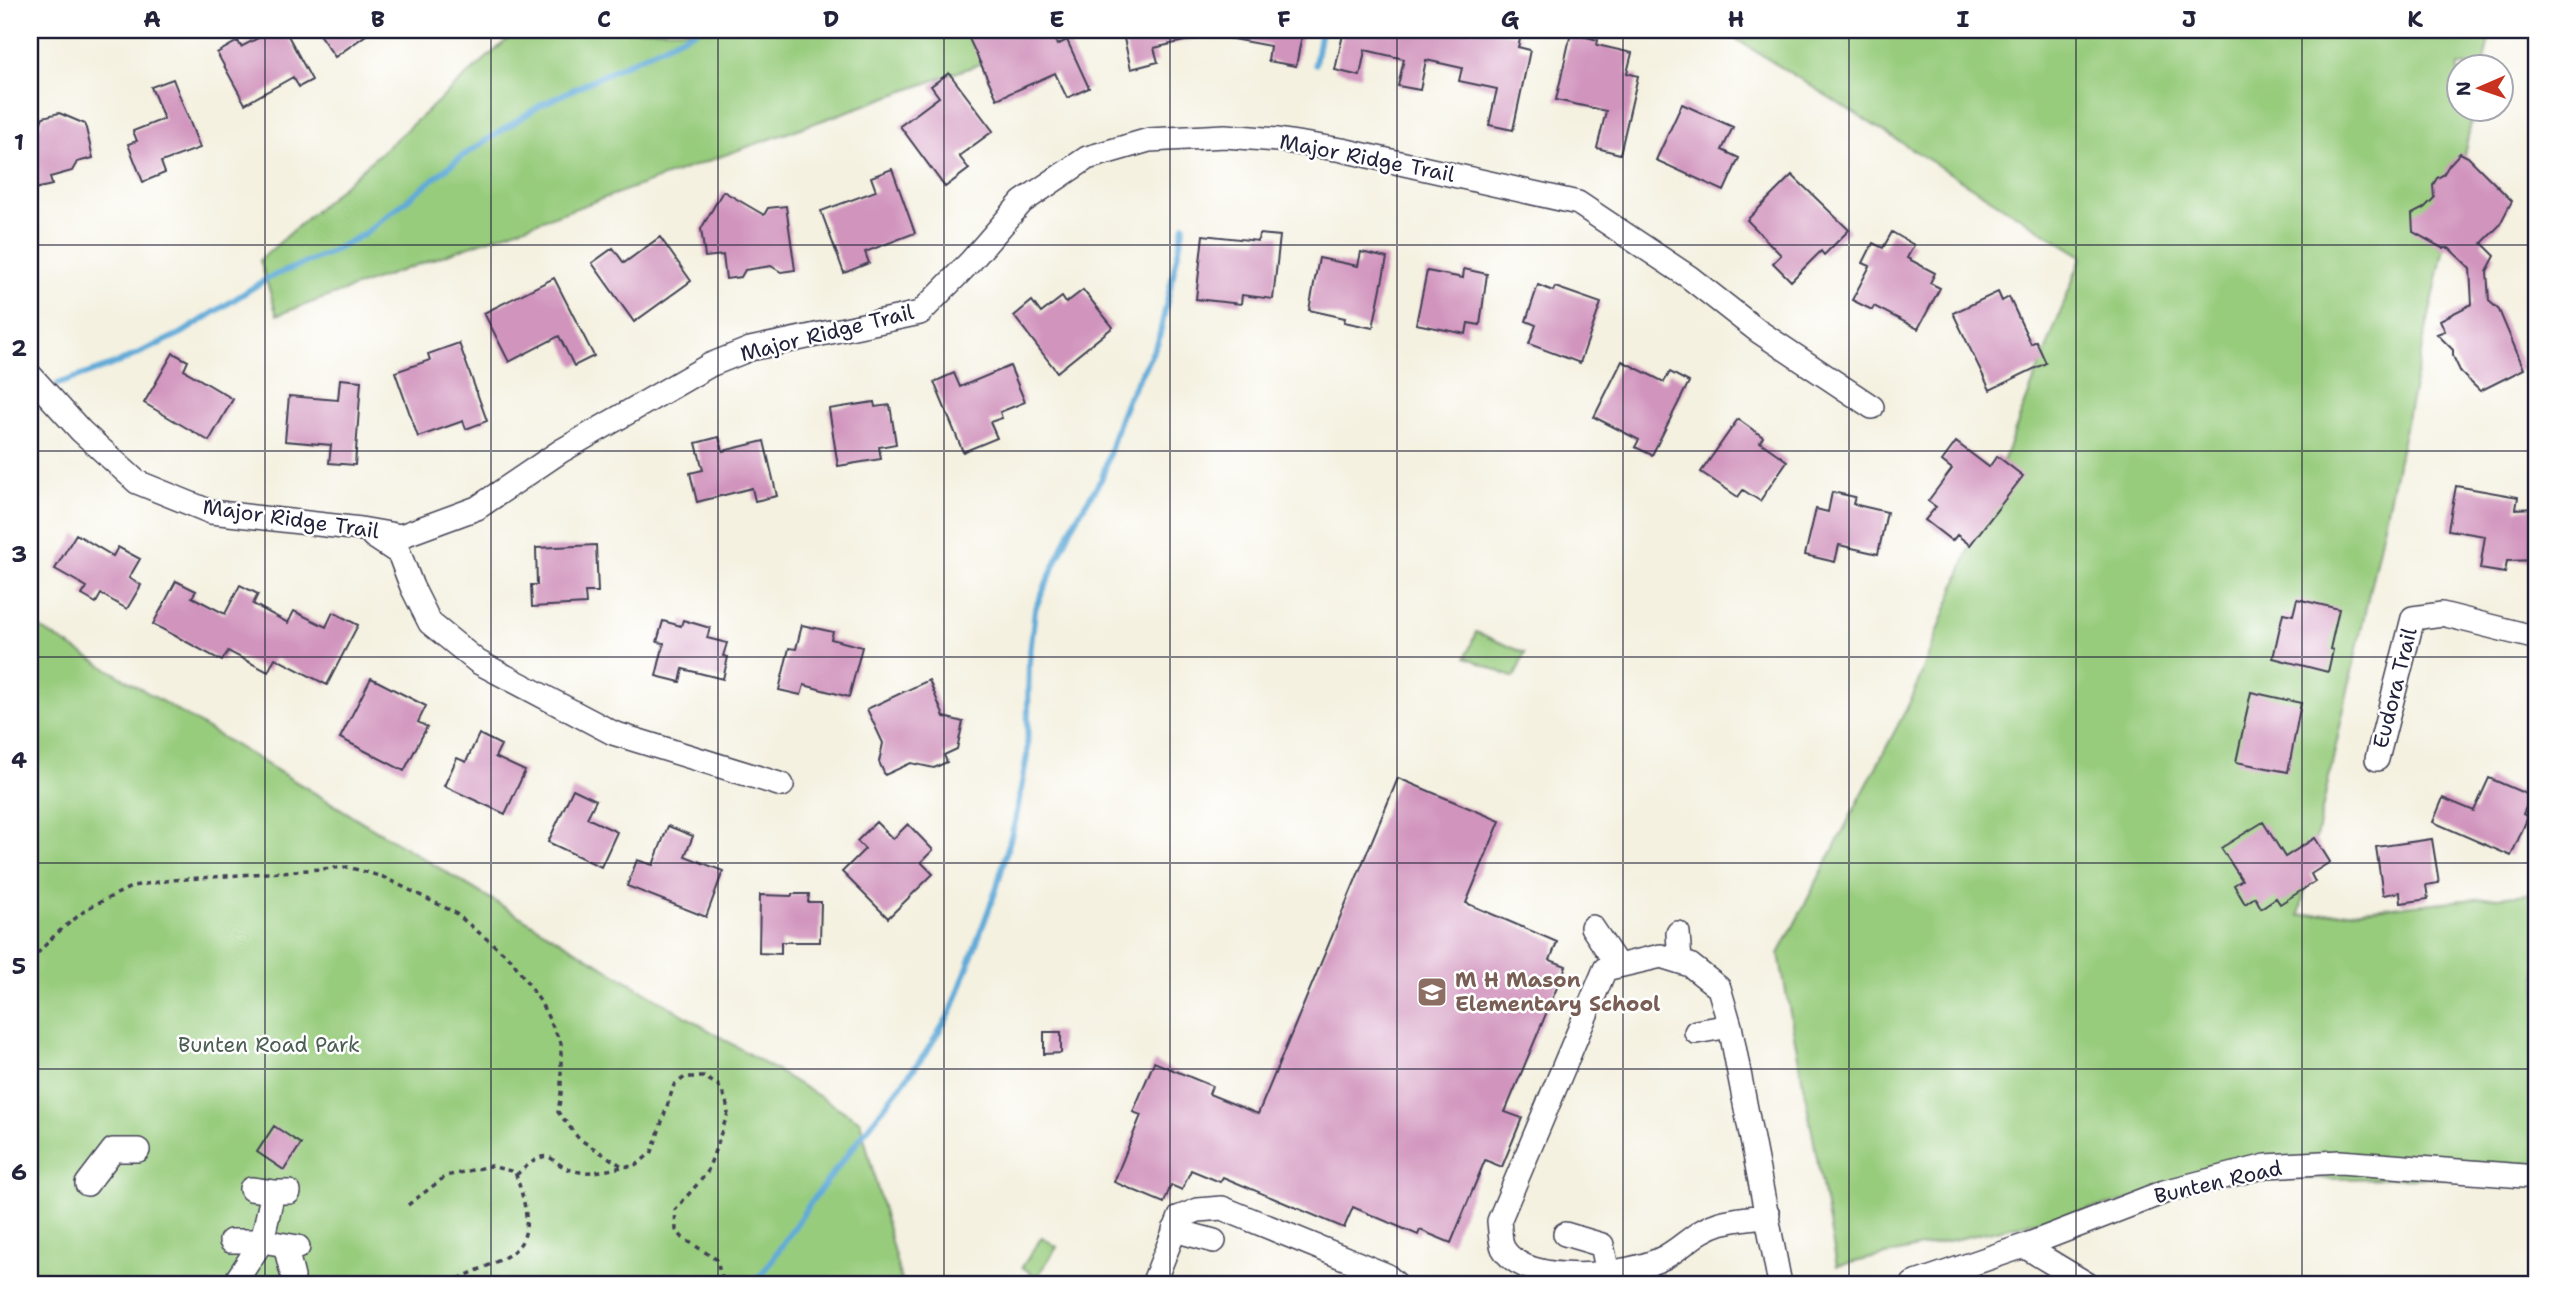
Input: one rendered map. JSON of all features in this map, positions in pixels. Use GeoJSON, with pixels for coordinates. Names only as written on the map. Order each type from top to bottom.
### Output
{"type":"FeatureCollection","features":[{"type":"Feature","properties":{"kind":"street","name":"Major Ridge Trail"},"geometry":{"type":"LineString","coordinates":[[33,379],[81,431],[137,482],[211,512],[361,528],[401,536],[477,508],[561,451],[710,365],[750,349],[920,313],[971,261],[1021,202],[1087,158],[1149,140],[1225,136],[1278,140],[1342,150],[1578,203],[1689,276],[1758,331],[1872,407]]}},
{"type":"Feature","properties":{"kind":"street"},"geometry":{"type":"LineString","coordinates":[[361,528],[400,553],[412,587],[430,623],[478,662],[613,733],[782,785]]}},
{"type":"Feature","properties":{"kind":"street","name":"Eudora Trail"},"geometry":{"type":"LineString","coordinates":[[2377,759],[2413,618],[2442,614],[2537,638]]}},
{"type":"Feature","properties":{"kind":"street"},"geometry":{"type":"LineString","coordinates":[[1592,927],[1618,966]]}},
{"type":"Feature","properties":{"kind":"street"},"geometry":{"type":"LineString","coordinates":[[1678,933],[1680,962]]}},
{"type":"Feature","properties":{"kind":"street"},"geometry":{"type":"LineString","coordinates":[[1768,1215],[1720,1223],[1697,1232],[1665,1257],[1620,1272],[1569,1274],[1524,1268],[1503,1247],[1499,1221],[1605,969],[1661,956],[1690,965],[1719,988],[1730,1026],[1768,1215],[1780,1284]]}},
{"type":"Feature","properties":{"kind":"street"},"geometry":{"type":"LineString","coordinates":[[1696,1032],[1730,1026]]}},
{"type":"Feature","properties":{"kind":"street"},"geometry":{"type":"LineString","coordinates":[[87,1184],[113,1150],[138,1150]]}},
{"type":"Feature","properties":{"kind":"street","name":"Bunten Road"},"geometry":{"type":"LineString","coordinates":[[1913,1284],[2024,1246],[2164,1192],[2266,1166],[2340,1161],[2537,1177]]}},
{"type":"Feature","properties":{"kind":"street"},"geometry":{"type":"LineString","coordinates":[[271,1191],[281,1244],[293,1277]]}},
{"type":"Feature","properties":{"kind":"street"},"geometry":{"type":"LineString","coordinates":[[1157,1280],[1180,1217],[1198,1210],[1222,1208],[1387,1281]]}},
{"type":"Feature","properties":{"kind":"street"},"geometry":{"type":"LineString","coordinates":[[1174,1230],[1214,1241]]}},
{"type":"Feature","properties":{"kind":"street"},"geometry":{"type":"LineString","coordinates":[[1565,1234],[1602,1245],[1608,1273]]}},
{"type":"Feature","properties":{"kind":"street"},"geometry":{"type":"LineString","coordinates":[[231,1241],[281,1244]]}},
{"type":"Feature","properties":{"kind":"street"},"geometry":{"type":"LineString","coordinates":[[234,1284],[281,1244]]}},
{"type":"Feature","properties":{"kind":"street"},"geometry":{"type":"LineString","coordinates":[[2024,1246],[2087,1284]]}},
{"type":"Feature","properties":{"kind":"path"},"geometry":{"type":"LineString","coordinates":[[30,961],[56,934],[88,908],[133,886],[172,880],[348,867],[383,877],[454,912],[511,959],[540,1000],[561,1043],[561,1093],[558,1112],[579,1139],[626,1166]]}},
{"type":"Feature","properties":{"kind":"path"},"geometry":{"type":"LineString","coordinates":[[516,1175],[538,1157],[549,1157],[578,1172],[634,1167],[652,1152],[674,1085],[685,1077],[704,1077],[718,1085],[726,1098],[728,1113],[707,1173],[675,1210],[676,1230],[683,1238],[716,1259],[724,1284]]}},
{"type":"Feature","properties":{"kind":"path"},"geometry":{"type":"LineString","coordinates":[[408,1205],[446,1176],[490,1166],[515,1172],[527,1214],[526,1230],[518,1249],[503,1260],[448,1284]]}},
{"type":"Feature","properties":{"kind":"green space"},"geometry":{"type":"Polygon","coordinates":[[[518,30],[1075,30],[277,315],[260,260],[518,30]]]}},
{"type":"Feature","properties":{"kind":"green space"},"geometry":{"type":"Polygon","coordinates":[[[1731,30],[2491,30],[2486,52],[2444,52],[2444,122],[2471,122],[2299,916],[2537,893],[2537,1177],[2219,1180],[1837,1266],[1779,954],[1912,698],[2082,256],[1736,39],[1731,30]]]}},
{"type":"Feature","properties":{"kind":"green space","name":"Bunten Road Park"},"geometry":{"type":"Polygon","coordinates":[[[30,622],[860,1121],[902,1284],[30,1284],[30,622]]]}},
{"type":"Feature","properties":{"kind":"green space"},"geometry":{"type":"Polygon","coordinates":[[[1476,632],[1525,653],[1514,678],[1466,657],[1476,632]]]}},
{"type":"Feature","properties":{"kind":"green space"},"geometry":{"type":"Polygon","coordinates":[[[1042,1237],[1057,1247],[1037,1277],[1022,1267],[1042,1237]]]}},
{"type":"Feature","properties":{"kind":"building"},"geometry":{"type":"Polygon","coordinates":[[[273,30],[285,30],[312,80],[299,87],[293,77],[245,104],[217,53],[238,41],[241,47],[273,30]]]}},
{"type":"Feature","properties":{"kind":"building"},"geometry":{"type":"Polygon","coordinates":[[[316,30],[373,30],[335,57],[316,30]]]}},
{"type":"Feature","properties":{"kind":"building"},"geometry":{"type":"Polygon","coordinates":[[[965,30],[1051,30],[1057,45],[1067,40],[1089,88],[1067,98],[1055,73],[997,99],[965,30]]]}},
{"type":"Feature","properties":{"kind":"building"},"geometry":{"type":"Polygon","coordinates":[[[1122,30],[1205,30],[1206,36],[1154,48],[1158,62],[1131,69],[1122,30]]]}},
{"type":"Feature","properties":{"kind":"building"},"geometry":{"type":"Polygon","coordinates":[[[1228,30],[1303,30],[1296,66],[1268,61],[1270,46],[1227,38],[1228,30]]]}},
{"type":"Feature","properties":{"kind":"building"},"geometry":{"type":"Polygon","coordinates":[[[1344,30],[1492,30],[1521,36],[1518,47],[1530,50],[1513,130],[1489,125],[1497,89],[1459,81],[1462,68],[1426,60],[1420,90],[1398,86],[1404,59],[1365,50],[1360,76],[1335,70],[1344,30]]]}},
{"type":"Feature","properties":{"kind":"building"},"geometry":{"type":"Polygon","coordinates":[[[1571,33],[1598,40],[1597,45],[1632,53],[1627,73],[1638,76],[1620,154],[1597,148],[1606,111],[1556,100],[1571,33]]]}},
{"type":"Feature","properties":{"kind":"building"},"geometry":{"type":"Polygon","coordinates":[[[949,73],[993,131],[959,156],[969,169],[945,187],[900,126],[939,97],[931,86],[949,73]]]}},
{"type":"Feature","properties":{"kind":"building"},"geometry":{"type":"Polygon","coordinates":[[[173,79],[200,148],[161,162],[165,173],[143,182],[128,144],[137,141],[133,131],[164,119],[151,87],[173,79]]]}},
{"type":"Feature","properties":{"kind":"building"},"geometry":{"type":"Polygon","coordinates":[[[1682,104],[1733,127],[1722,150],[1739,158],[1724,191],[1656,160],[1682,104]]]}},
{"type":"Feature","properties":{"kind":"building"},"geometry":{"type":"Polygon","coordinates":[[[59,113],[85,124],[93,158],[77,162],[72,171],[50,177],[52,185],[30,190],[30,125],[38,129],[43,117],[59,113]]]}},
{"type":"Feature","properties":{"kind":"building"},"geometry":{"type":"Polygon","coordinates":[[[2460,153],[2468,157],[2512,201],[2499,226],[2482,243],[2495,256],[2487,271],[2489,301],[2499,310],[2524,369],[2480,391],[2461,373],[2453,350],[2437,334],[2445,331],[2440,320],[2472,304],[2470,268],[2449,248],[2442,248],[2413,232],[2412,214],[2424,208],[2434,198],[2433,185],[2437,178],[2443,175],[2460,153]]]}},
{"type":"Feature","properties":{"kind":"building"},"geometry":{"type":"Polygon","coordinates":[[[892,169],[915,233],[865,252],[869,263],[844,273],[821,211],[876,191],[871,177],[892,169]]]}},
{"type":"Feature","properties":{"kind":"building"},"geometry":{"type":"Polygon","coordinates":[[[1792,175],[1849,230],[1824,255],[1821,251],[1791,281],[1773,263],[1781,255],[1747,220],[1792,175]]]}},
{"type":"Feature","properties":{"kind":"building"},"geometry":{"type":"Polygon","coordinates":[[[723,191],[764,215],[768,208],[786,206],[795,270],[781,272],[771,266],[745,270],[741,277],[726,279],[723,255],[705,257],[701,229],[723,191]]]}},
{"type":"Feature","properties":{"kind":"building"},"geometry":{"type":"Polygon","coordinates":[[[1892,232],[1914,245],[1907,258],[1935,273],[1930,283],[1940,288],[1918,329],[1874,306],[1872,310],[1852,300],[1870,266],[1863,263],[1873,243],[1883,248],[1892,232]]]}},
{"type":"Feature","properties":{"kind":"building"},"geometry":{"type":"Polygon","coordinates":[[[1259,234],[1280,236],[1273,299],[1242,295],[1241,304],[1196,299],[1203,235],[1258,241],[1259,234]]]}},
{"type":"Feature","properties":{"kind":"building"},"geometry":{"type":"Polygon","coordinates":[[[660,237],[691,281],[634,322],[592,263],[613,248],[624,263],[660,237]]]}},
{"type":"Feature","properties":{"kind":"building"},"geometry":{"type":"Polygon","coordinates":[[[1361,252],[1387,258],[1373,328],[1309,310],[1319,258],[1358,266],[1361,252]]]}},
{"type":"Feature","properties":{"kind":"building"},"geometry":{"type":"Polygon","coordinates":[[[1464,269],[1487,274],[1480,325],[1468,323],[1466,334],[1416,324],[1427,271],[1463,278],[1464,269]]]}},
{"type":"Feature","properties":{"kind":"building"},"geometry":{"type":"Polygon","coordinates":[[[554,278],[594,356],[574,366],[559,336],[509,362],[484,313],[554,278]]]}},
{"type":"Feature","properties":{"kind":"building"},"geometry":{"type":"Polygon","coordinates":[[[1538,285],[1553,291],[1555,287],[1601,303],[1580,363],[1529,344],[1536,325],[1526,321],[1538,285]]]}},
{"type":"Feature","properties":{"kind":"building"},"geometry":{"type":"Polygon","coordinates":[[[1083,290],[1113,327],[1057,372],[1014,316],[1032,301],[1041,313],[1062,297],[1066,303],[1083,290]]]}},
{"type":"Feature","properties":{"kind":"building"},"geometry":{"type":"Polygon","coordinates":[[[1998,292],[2002,301],[2009,297],[2031,344],[2036,341],[2046,363],[1990,390],[1953,313],[1998,292]]]}},
{"type":"Feature","properties":{"kind":"building"},"geometry":{"type":"Polygon","coordinates":[[[459,343],[487,421],[466,429],[463,421],[418,437],[395,372],[430,360],[428,354],[459,343]]]}},
{"type":"Feature","properties":{"kind":"building"},"geometry":{"type":"Polygon","coordinates":[[[173,353],[188,361],[184,370],[233,399],[209,441],[144,403],[173,353]]]}},
{"type":"Feature","properties":{"kind":"building"},"geometry":{"type":"Polygon","coordinates":[[[1622,361],[1664,382],[1670,372],[1689,382],[1652,455],[1635,447],[1639,440],[1594,417],[1622,361]]]}},
{"type":"Feature","properties":{"kind":"building"},"geometry":{"type":"Polygon","coordinates":[[[1010,366],[1025,402],[1000,412],[1002,418],[990,422],[997,438],[963,452],[934,382],[954,373],[960,387],[1010,366]]]}},
{"type":"Feature","properties":{"kind":"building"},"geometry":{"type":"Polygon","coordinates":[[[340,379],[361,381],[355,465],[329,463],[331,445],[285,441],[289,396],[338,400],[340,379]]]}},
{"type":"Feature","properties":{"kind":"building"},"geometry":{"type":"Polygon","coordinates":[[[874,402],[875,407],[890,405],[896,444],[879,447],[881,459],[838,466],[829,409],[874,402]]]}},
{"type":"Feature","properties":{"kind":"building"},"geometry":{"type":"Polygon","coordinates":[[[1738,419],[1763,437],[1760,442],[1787,461],[1760,501],[1743,490],[1738,497],[1701,472],[1738,419]]]}},
{"type":"Feature","properties":{"kind":"building"},"geometry":{"type":"Polygon","coordinates":[[[719,437],[723,451],[764,441],[777,496],[755,501],[752,488],[697,502],[690,473],[703,470],[696,443],[719,437]]]}},
{"type":"Feature","properties":{"kind":"building"},"geometry":{"type":"Polygon","coordinates":[[[1956,442],[1989,467],[1997,456],[2023,476],[1970,545],[1957,535],[1952,541],[1925,520],[1936,507],[1928,501],[1952,469],[1942,461],[1956,442]]]}},
{"type":"Feature","properties":{"kind":"building"},"geometry":{"type":"Polygon","coordinates":[[[2456,486],[2518,497],[2516,509],[2537,508],[2537,560],[2507,561],[2505,573],[2480,569],[2485,536],[2448,530],[2456,486]]]}},
{"type":"Feature","properties":{"kind":"building"},"geometry":{"type":"Polygon","coordinates":[[[1832,492],[1855,497],[1853,504],[1887,512],[1878,554],[1839,545],[1835,562],[1805,555],[1816,509],[1828,512],[1832,492]]]}},
{"type":"Feature","properties":{"kind":"building"},"geometry":{"type":"Polygon","coordinates":[[[76,534],[113,556],[118,547],[140,559],[129,578],[141,585],[127,609],[101,594],[96,603],[82,595],[87,587],[55,569],[76,534]]]}},
{"type":"Feature","properties":{"kind":"building"},"geometry":{"type":"Polygon","coordinates":[[[596,545],[598,592],[585,592],[586,604],[532,607],[531,585],[537,585],[536,548],[596,545]]]}},
{"type":"Feature","properties":{"kind":"building"},"geometry":{"type":"Polygon","coordinates":[[[176,581],[196,591],[192,597],[225,614],[240,585],[258,594],[253,604],[288,623],[294,611],[326,627],[333,612],[358,625],[327,685],[275,658],[268,672],[228,651],[222,661],[153,624],[176,581]]]}},
{"type":"Feature","properties":{"kind":"building"},"geometry":{"type":"Polygon","coordinates":[[[2297,599],[2339,609],[2328,672],[2273,658],[2283,613],[2293,615],[2297,599]]]}},
{"type":"Feature","properties":{"kind":"building"},"geometry":{"type":"Polygon","coordinates":[[[683,620],[710,628],[707,638],[727,643],[723,656],[728,657],[723,679],[683,669],[680,682],[656,676],[664,643],[657,642],[663,621],[681,626],[683,620]]]}},
{"type":"Feature","properties":{"kind":"building"},"geometry":{"type":"Polygon","coordinates":[[[802,625],[833,632],[831,639],[862,647],[849,697],[804,685],[801,695],[779,690],[789,648],[796,649],[802,625]]]}},
{"type":"Feature","properties":{"kind":"building"},"geometry":{"type":"Polygon","coordinates":[[[371,678],[426,706],[418,722],[427,727],[404,771],[340,738],[371,678]]]}},
{"type":"Feature","properties":{"kind":"building"},"geometry":{"type":"Polygon","coordinates":[[[929,680],[944,717],[963,722],[957,749],[944,755],[947,762],[934,768],[911,763],[885,775],[879,762],[883,743],[867,709],[929,680]]]}},
{"type":"Feature","properties":{"kind":"building"},"geometry":{"type":"Polygon","coordinates":[[[2251,692],[2301,703],[2288,772],[2236,762],[2251,692]]]}},
{"type":"Feature","properties":{"kind":"building"},"geometry":{"type":"Polygon","coordinates":[[[479,734],[501,745],[495,757],[525,771],[505,814],[444,786],[457,758],[466,762],[479,734]]]}},
{"type":"Feature","properties":{"kind":"building","name":"M H Mason Elementary School"},"geometry":{"type":"Polygon","coordinates":[[[1398,778],[1500,821],[1466,903],[1557,942],[1550,960],[1566,966],[1505,1112],[1522,1118],[1502,1167],[1485,1160],[1451,1243],[1420,1230],[1418,1235],[1353,1207],[1344,1228],[1223,1177],[1220,1182],[1191,1170],[1182,1190],[1171,1185],[1164,1203],[1114,1182],[1141,1115],[1133,1112],[1154,1062],[1212,1086],[1209,1094],[1258,1114],[1398,778]]]}},
{"type":"Feature","properties":{"kind":"building"},"geometry":{"type":"Polygon","coordinates":[[[2489,778],[2531,796],[2523,814],[2528,817],[2511,856],[2433,822],[2443,798],[2474,811],[2489,778]]]}},
{"type":"Feature","properties":{"kind":"building"},"geometry":{"type":"Polygon","coordinates":[[[573,789],[596,800],[587,818],[617,832],[601,867],[548,842],[573,789]]]}},
{"type":"Feature","properties":{"kind":"building"},"geometry":{"type":"Polygon","coordinates":[[[876,822],[893,839],[908,824],[933,850],[921,862],[933,874],[888,918],[842,872],[865,849],[857,841],[876,822]]]}},
{"type":"Feature","properties":{"kind":"building"},"geometry":{"type":"Polygon","coordinates":[[[2263,822],[2285,857],[2315,838],[2330,862],[2311,874],[2315,882],[2280,904],[2276,898],[2261,908],[2255,897],[2245,904],[2234,885],[2242,880],[2221,848],[2263,822]]]}},
{"type":"Feature","properties":{"kind":"building"},"geometry":{"type":"Polygon","coordinates":[[[668,826],[693,836],[685,856],[723,871],[706,917],[627,886],[637,860],[653,865],[668,826]]]}},
{"type":"Feature","properties":{"kind":"building"},"geometry":{"type":"Polygon","coordinates":[[[2432,839],[2439,883],[2426,885],[2428,899],[2401,903],[2400,892],[2383,895],[2376,847],[2432,839]]]}},
{"type":"Feature","properties":{"kind":"building"},"geometry":{"type":"Polygon","coordinates":[[[809,894],[808,902],[821,902],[820,942],[781,942],[781,954],[759,953],[760,895],[809,894]]]}},
{"type":"Feature","properties":{"kind":"building"},"geometry":{"type":"Polygon","coordinates":[[[1044,1032],[1061,1032],[1061,1053],[1044,1054],[1044,1032]]]}},
{"type":"Feature","properties":{"kind":"building"},"geometry":{"type":"Polygon","coordinates":[[[274,1126],[301,1144],[284,1170],[257,1152],[274,1126]]]}},
{"type":"Feature","properties":{"kind":"waterway"},"geometry":{"type":"LineString","coordinates":[[58,384],[120,362],[182,333],[268,278],[327,254],[364,234],[461,157],[541,105],[697,30]]}},
{"type":"Feature","properties":{"kind":"waterway"},"geometry":{"type":"LineString","coordinates":[[1315,64],[1321,30]]}},
{"type":"Feature","properties":{"kind":"waterway"},"geometry":{"type":"LineString","coordinates":[[751,1284],[764,1272],[811,1202],[925,1054],[951,1012],[996,890],[1015,822],[1027,756],[1029,663],[1035,609],[1074,522],[1102,478],[1128,398],[1158,342],[1184,225]]}},
{"type":"Feature","properties":{"kind":"place","name":"M H Mason Elementary School"},"geometry":{"type":"Point","coordinates":[1432,992]}}]}
